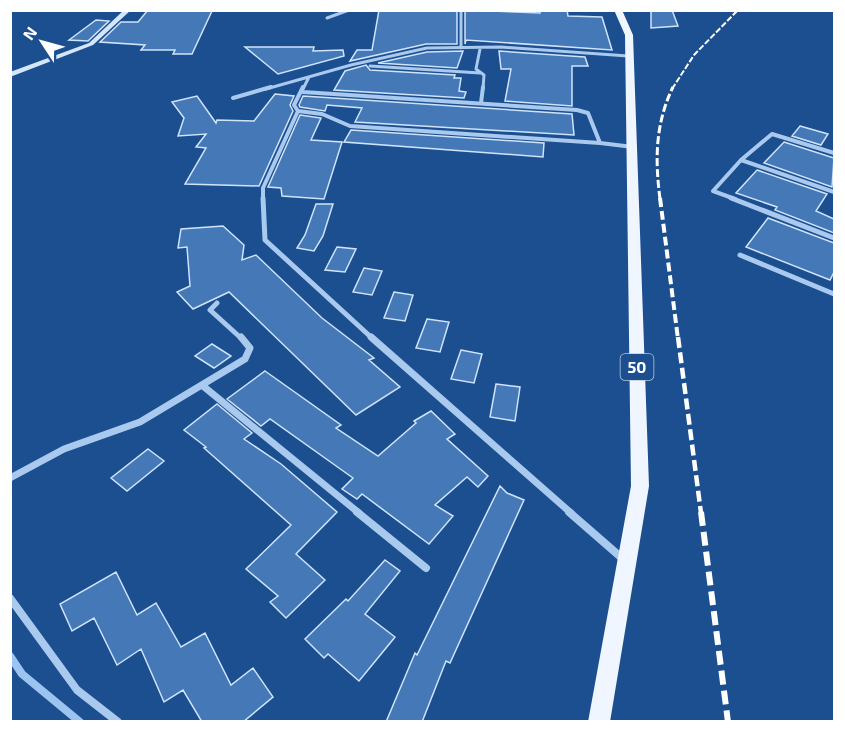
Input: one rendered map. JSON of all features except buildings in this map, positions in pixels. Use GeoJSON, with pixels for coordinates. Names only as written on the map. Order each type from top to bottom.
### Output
{"type":"FeatureCollection","features":[{"type":"Feature","properties":{"kind":"main road","name":"50"},"geometry":{"type":"LineString","coordinates":[[599,722],[640,486],[629,35],[618,10]]}},
{"type":"Feature","properties":{"kind":"street"},"geometry":{"type":"LineString","coordinates":[[327,18],[349,10]]}},
{"type":"Feature","properties":{"kind":"street"},"geometry":{"type":"LineString","coordinates":[[461,10],[461,48]]}},
{"type":"Feature","properties":{"kind":"street"},"geometry":{"type":"LineString","coordinates":[[10,75],[91,44],[124,11]]}},
{"type":"Feature","properties":{"kind":"street"},"geometry":{"type":"LineString","coordinates":[[369,65],[387,56],[426,48],[628,56]]}},
{"type":"Feature","properties":{"kind":"street"},"geometry":{"type":"LineString","coordinates":[[480,49],[476,69],[484,75],[481,103]]}},
{"type":"Feature","properties":{"kind":"street"},"geometry":{"type":"LineString","coordinates":[[233,98],[351,65],[480,73]]}},
{"type":"Feature","properties":{"kind":"street"},"geometry":{"type":"LineString","coordinates":[[309,77],[294,105],[298,111],[322,114],[350,126],[633,147]]}},
{"type":"Feature","properties":{"kind":"street"},"geometry":{"type":"LineString","coordinates":[[303,92],[577,110],[588,113],[600,143]]}},
{"type":"Feature","properties":{"kind":"street"},"geometry":{"type":"LineString","coordinates":[[298,111],[263,188],[265,240],[284,260],[626,561]]}},
{"type":"Feature","properties":{"kind":"street"},"geometry":{"type":"LineString","coordinates":[[834,153],[772,134],[741,160],[713,191],[834,238]]}},
{"type":"Feature","properties":{"kind":"street"},"geometry":{"type":"LineString","coordinates":[[741,160],[834,192]]}},
{"type":"Feature","properties":{"kind":"street"},"geometry":{"type":"LineString","coordinates":[[740,255],[834,294]]}},
{"type":"Feature","properties":{"kind":"street"},"geometry":{"type":"LineString","coordinates":[[10,477],[64,449],[140,422],[245,359],[250,348],[210,310],[217,303]]}},
{"type":"Feature","properties":{"kind":"street"},"geometry":{"type":"LineString","coordinates":[[203,386],[426,568]]}},
{"type":"Feature","properties":{"kind":"street"},"geometry":{"type":"LineString","coordinates":[[10,598],[77,690],[117,722]]}},
{"type":"Feature","properties":{"kind":"waterway"},"geometry":{"type":"LineString","coordinates":[[10,656],[22,674],[80,722]]}},
{"type":"Feature","properties":{"kind":"railway"},"geometry":{"type":"LineString","coordinates":[[672,88],[694,55],[738,10]]}},
{"type":"Feature","properties":{"kind":"railway"},"geometry":{"type":"LineString","coordinates":[[660,199],[657,170],[658,142],[663,115],[672,88]]}},
{"type":"Feature","properties":{"kind":"railway"},"geometry":{"type":"LineString","coordinates":[[660,198],[678,339]]}},
{"type":"Feature","properties":{"kind":"railway"},"geometry":{"type":"LineString","coordinates":[[678,337],[701,513]]}},
{"type":"Feature","properties":{"kind":"railway"},"geometry":{"type":"LineString","coordinates":[[701,512],[728,722]]}}]}
